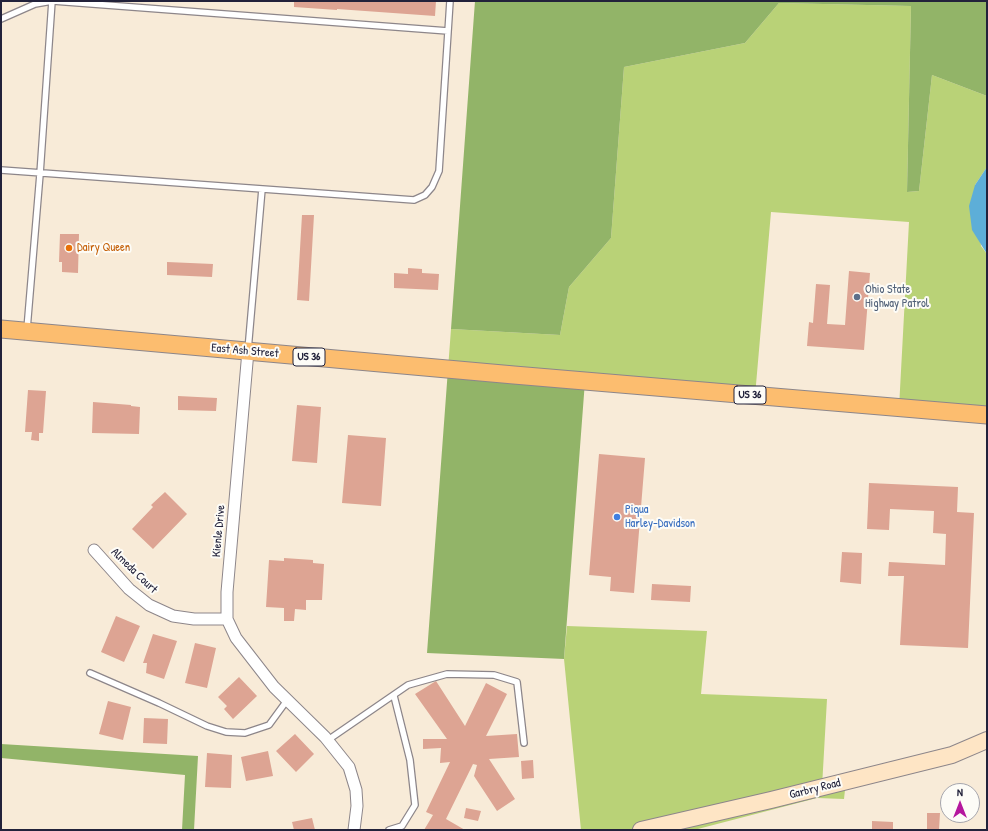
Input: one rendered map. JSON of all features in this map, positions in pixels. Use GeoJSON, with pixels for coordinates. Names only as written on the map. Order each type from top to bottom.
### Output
{"type":"FeatureCollection","features":[{"type":"Feature","properties":{"kind":"main road","name":"East Ash Street"},"geometry":{"type":"LineString","coordinates":[[1,329],[514,375],[987,415]]}},
{"type":"Feature","properties":{"kind":"street","name":"Kienle Drive"},"geometry":{"type":"LineString","coordinates":[[248,351],[226,592],[227,619],[236,638],[274,687],[288,699],[328,740],[349,767],[356,790],[357,806],[354,830]]}},
{"type":"Feature","properties":{"kind":"street","name":"Almeda Court"},"geometry":{"type":"LineString","coordinates":[[94,550],[130,588],[149,605],[173,616],[194,619],[227,619]]}},
{"type":"Feature","properties":{"kind":"street","name":"Garbry Road"},"geometry":{"type":"LineString","coordinates":[[641,830],[771,800],[952,755],[987,740]]}},
{"type":"Feature","properties":{"kind":"lane"},"geometry":{"type":"LineString","coordinates":[[1,19],[35,4],[52,1],[448,31]]}},
{"type":"Feature","properties":{"kind":"lane"},"geometry":{"type":"LineString","coordinates":[[27,332],[52,1]]}},
{"type":"Feature","properties":{"kind":"lane"},"geometry":{"type":"LineString","coordinates":[[1,170],[414,200],[425,195],[432,187],[439,171],[450,1]]}},
{"type":"Feature","properties":{"kind":"lane","name":"Kienle Drive"},"geometry":{"type":"LineString","coordinates":[[248,351],[262,189]]}},
{"type":"Feature","properties":{"kind":"lane"},"geometry":{"type":"LineString","coordinates":[[90,673],[207,726],[226,732],[245,732],[268,725],[288,699]]}},
{"type":"Feature","properties":{"kind":"lane"},"geometry":{"type":"LineString","coordinates":[[328,740],[408,685],[447,674],[494,676],[517,682],[524,743]]}},
{"type":"Feature","properties":{"kind":"lane"},"geometry":{"type":"LineString","coordinates":[[389,830],[402,826],[416,805],[410,760],[394,696]]}},
{"type":"Feature","properties":{"kind":"green space"},"geometry":{"type":"Polygon","coordinates":[[[475,1],[987,1],[987,96],[932,75],[919,191],[907,192],[911,6],[779,3],[745,43],[624,67],[611,238],[569,287],[560,335],[451,329],[475,1]]]}},
{"type":"Feature","properties":{"kind":"green space"},"geometry":{"type":"Polygon","coordinates":[[[779,3],[911,6],[907,192],[919,191],[932,75],[987,96],[987,167],[975,185],[981,246],[987,254],[987,415],[899,408],[909,222],[771,212],[755,396],[448,369],[451,329],[560,335],[569,287],[611,238],[624,67],[745,43],[779,3]]]}},
{"type":"Feature","properties":{"kind":"green space"},"geometry":{"type":"Polygon","coordinates":[[[448,369],[585,381],[564,659],[427,653],[448,369]]]}},
{"type":"Feature","properties":{"kind":"green space"},"geometry":{"type":"Polygon","coordinates":[[[567,626],[707,631],[701,694],[827,699],[822,787],[846,781],[844,799],[817,798],[694,830],[581,830],[564,659],[567,626]]]}},
{"type":"Feature","properties":{"kind":"green space"},"geometry":{"type":"Polygon","coordinates":[[[1,744],[198,756],[194,830],[182,830],[185,775],[1,758],[1,744]]]}},
{"type":"Feature","properties":{"kind":"water"},"geometry":{"type":"Polygon","coordinates":[[[987,167],[987,254],[972,230],[969,206],[975,185],[987,167]]]}},
{"type":"Feature","properties":{"kind":"building"},"geometry":{"type":"Polygon","coordinates":[[[294,1],[436,1],[435,16],[294,7],[294,1]]]}},
{"type":"Feature","properties":{"kind":"building"},"geometry":{"type":"Polygon","coordinates":[[[302,215],[314,215],[309,301],[297,300],[302,215]]]}},
{"type":"Feature","properties":{"kind":"building","name":"Dairy Queen"},"geometry":{"type":"Polygon","coordinates":[[[60,234],[79,234],[78,273],[62,272],[62,262],[59,262],[60,234]]]}},
{"type":"Feature","properties":{"kind":"building"},"geometry":{"type":"Polygon","coordinates":[[[167,262],[213,264],[212,277],[167,275],[167,262]]]}},
{"type":"Feature","properties":{"kind":"building"},"geometry":{"type":"Polygon","coordinates":[[[408,268],[422,269],[422,273],[439,274],[438,290],[394,288],[394,273],[408,274],[408,268]]]}},
{"type":"Feature","properties":{"kind":"building","name":"Ohio State Highway Patrol"},"geometry":{"type":"Polygon","coordinates":[[[849,271],[870,273],[864,350],[807,346],[809,322],[813,323],[816,284],[830,285],[827,324],[845,325],[849,271]]]}},
{"type":"Feature","properties":{"kind":"building"},"geometry":{"type":"Polygon","coordinates":[[[28,390],[46,391],[43,433],[39,433],[39,441],[31,440],[32,432],[25,432],[28,390]]]}},
{"type":"Feature","properties":{"kind":"building"},"geometry":{"type":"Polygon","coordinates":[[[178,396],[217,398],[216,411],[178,410],[178,396]]]}},
{"type":"Feature","properties":{"kind":"building"},"geometry":{"type":"Polygon","coordinates":[[[93,402],[140,407],[139,434],[92,433],[93,402]]]}},
{"type":"Feature","properties":{"kind":"building"},"geometry":{"type":"Polygon","coordinates":[[[297,405],[321,407],[317,463],[292,461],[297,405]]]}},
{"type":"Feature","properties":{"kind":"building"},"geometry":{"type":"Polygon","coordinates":[[[348,435],[386,438],[381,506],[342,503],[348,435]]]}},
{"type":"Feature","properties":{"kind":"building","name":"Piqua Harley-Davidson"},"geometry":{"type":"Polygon","coordinates":[[[599,454],[645,458],[634,593],[610,591],[611,577],[589,575],[599,454]]]}},
{"type":"Feature","properties":{"kind":"building"},"geometry":{"type":"Polygon","coordinates":[[[869,483],[958,487],[957,512],[974,513],[968,648],[900,645],[904,576],[888,576],[889,562],[945,565],[946,534],[933,533],[934,511],[890,509],[889,530],[867,529],[869,483]]]}},
{"type":"Feature","properties":{"kind":"building"},"geometry":{"type":"Polygon","coordinates":[[[165,492],[187,514],[153,549],[132,529],[153,507],[151,505],[165,492]]]}},
{"type":"Feature","properties":{"kind":"building"},"geometry":{"type":"Polygon","coordinates":[[[842,552],[862,553],[861,584],[840,582],[842,552]]]}},
{"type":"Feature","properties":{"kind":"building"},"geometry":{"type":"Polygon","coordinates":[[[284,558],[313,560],[313,563],[324,564],[322,600],[306,600],[306,610],[295,609],[294,621],[284,621],[284,608],[266,607],[269,560],[284,561],[284,558]]]}},
{"type":"Feature","properties":{"kind":"building"},"geometry":{"type":"Polygon","coordinates":[[[652,584],[691,586],[690,602],[651,600],[652,584]]]}},
{"type":"Feature","properties":{"kind":"building"},"geometry":{"type":"Polygon","coordinates":[[[116,616],[140,626],[124,662],[101,652],[116,616]]]}},
{"type":"Feature","properties":{"kind":"building"},"geometry":{"type":"Polygon","coordinates":[[[153,634],[177,641],[164,679],[146,673],[147,663],[143,663],[153,634]]]}},
{"type":"Feature","properties":{"kind":"building"},"geometry":{"type":"Polygon","coordinates":[[[195,643],[216,648],[207,688],[185,683],[195,643]]]}},
{"type":"Feature","properties":{"kind":"building"},"geometry":{"type":"Polygon","coordinates":[[[239,677],[257,696],[233,719],[224,709],[227,706],[218,697],[239,677]]]}},
{"type":"Feature","properties":{"kind":"building"},"geometry":{"type":"Polygon","coordinates":[[[436,681],[465,726],[486,683],[507,694],[486,736],[517,734],[519,757],[489,759],[515,799],[497,811],[474,776],[477,765],[473,764],[446,819],[465,830],[424,830],[433,815],[426,812],[450,762],[440,763],[441,748],[423,749],[423,739],[447,739],[415,694],[436,681]]]}},
{"type":"Feature","properties":{"kind":"building"},"geometry":{"type":"Polygon","coordinates":[[[108,701],[131,707],[123,740],[99,734],[108,701]]]}},
{"type":"Feature","properties":{"kind":"building"},"geometry":{"type":"Polygon","coordinates":[[[144,718],[168,719],[167,744],[143,743],[144,718]]]}},
{"type":"Feature","properties":{"kind":"building"},"geometry":{"type":"Polygon","coordinates":[[[295,734],[314,754],[296,772],[276,751],[295,734]]]}},
{"type":"Feature","properties":{"kind":"building"},"geometry":{"type":"Polygon","coordinates":[[[268,751],[273,776],[246,781],[241,757],[268,751]]]}},
{"type":"Feature","properties":{"kind":"building"},"geometry":{"type":"Polygon","coordinates":[[[207,753],[232,755],[231,788],[205,787],[207,753]]]}},
{"type":"Feature","properties":{"kind":"building"},"geometry":{"type":"Polygon","coordinates":[[[533,760],[534,778],[522,779],[521,761],[533,760]]]}},
{"type":"Feature","properties":{"kind":"building"},"geometry":{"type":"Polygon","coordinates":[[[466,808],[481,811],[478,821],[464,818],[466,808]]]}},
{"type":"Feature","properties":{"kind":"building"},"geometry":{"type":"Polygon","coordinates":[[[927,813],[940,813],[939,830],[927,830],[927,813]]]}},
{"type":"Feature","properties":{"kind":"building"},"geometry":{"type":"Polygon","coordinates":[[[312,818],[315,830],[294,830],[292,822],[312,818]]]}},
{"type":"Feature","properties":{"kind":"building"},"geometry":{"type":"Polygon","coordinates":[[[872,821],[893,822],[893,830],[872,830],[872,821]]]}},
{"type":"Feature","properties":{"kind":"place","name":"Dairy Queen"},"geometry":{"type":"Point","coordinates":[69,248]}},
{"type":"Feature","properties":{"kind":"place","name":"Ohio State Highway Patrol"},"geometry":{"type":"Point","coordinates":[857,297]}},
{"type":"Feature","properties":{"kind":"place","name":"Piqua Harley-Davidson"},"geometry":{"type":"Point","coordinates":[617,517]}}]}
